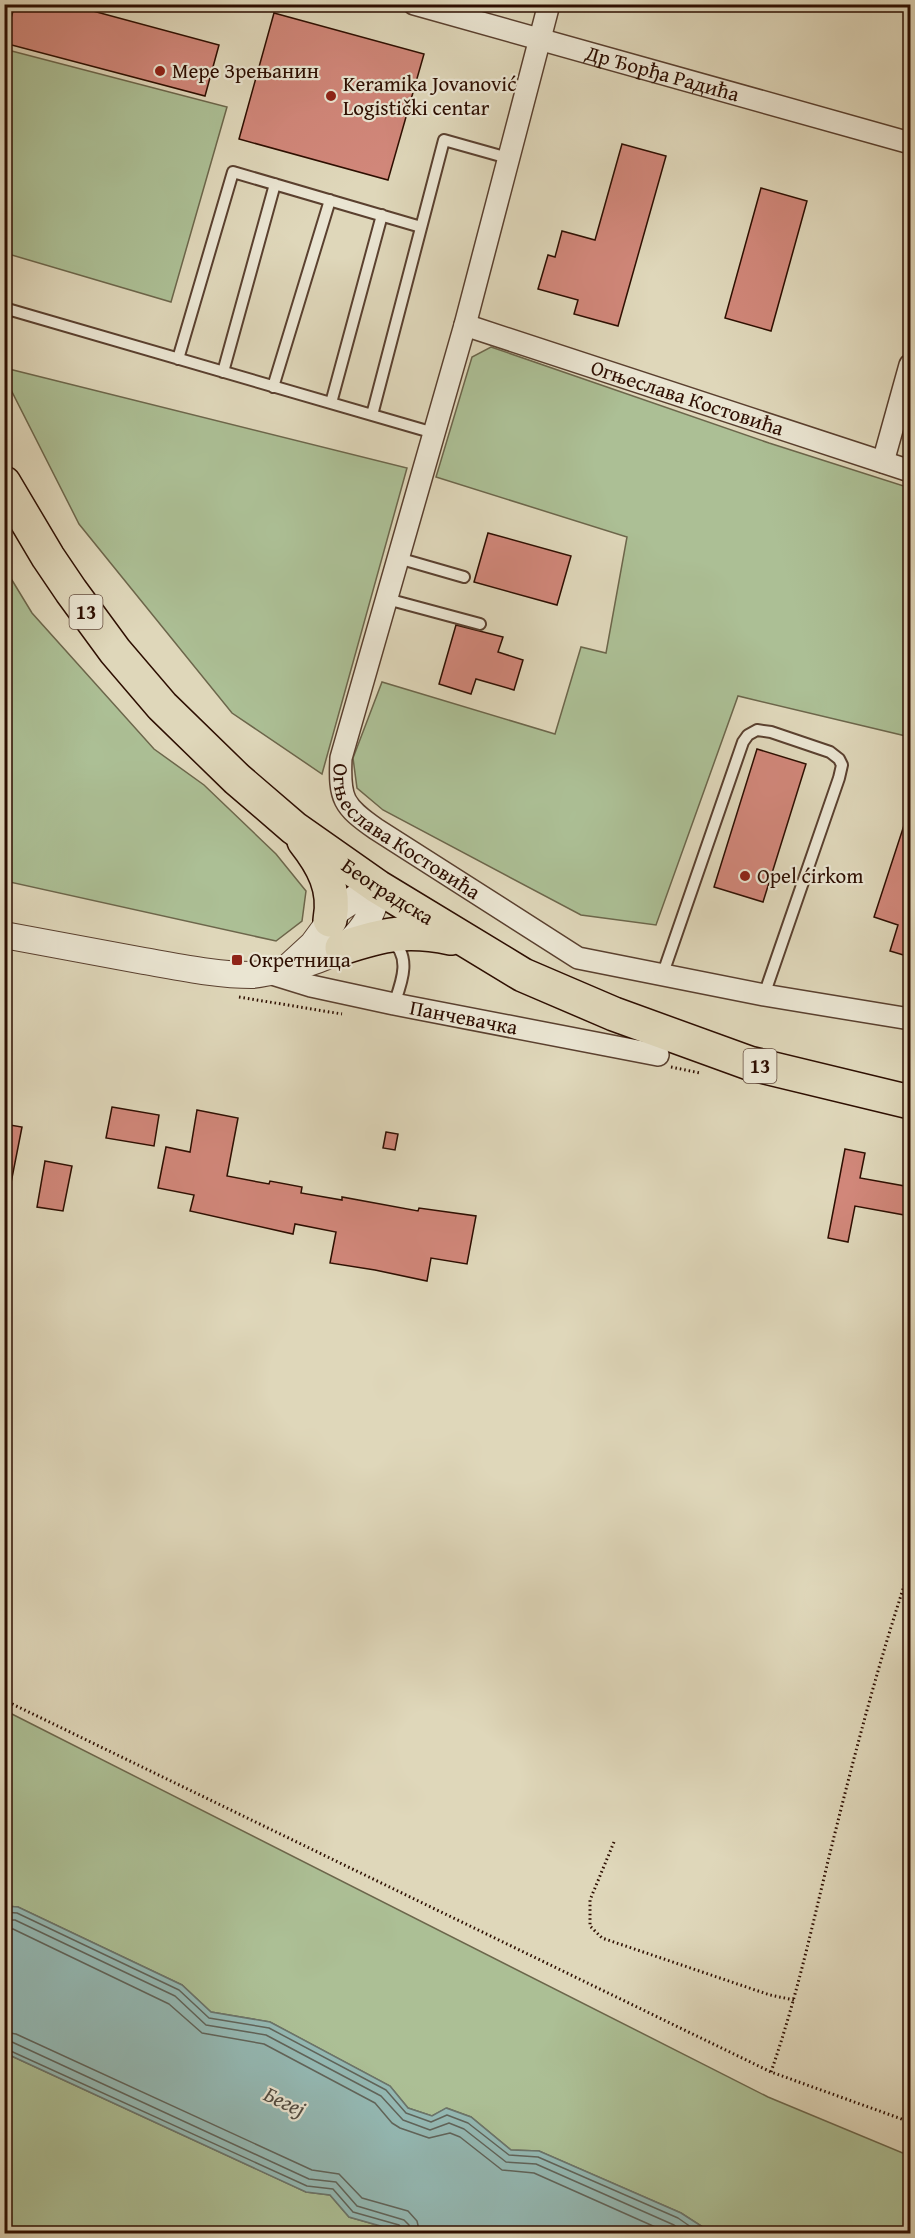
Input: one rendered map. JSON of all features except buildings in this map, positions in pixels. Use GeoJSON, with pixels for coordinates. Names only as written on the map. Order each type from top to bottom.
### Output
{"type":"FeatureCollection","features":[{"type":"Feature","properties":{"kind":"main road","name":"Београдска"},"geometry":{"type":"LineString","coordinates":[[4,483],[71,591],[140,681],[183,729],[294,828],[378,887],[523,975],[554,989],[716,1053],[789,1074],[910,1102]]}},
{"type":"Feature","properties":{"kind":"main road"},"geometry":{"type":"LineString","coordinates":[[294,828],[322,868],[329,883],[336,934],[382,936],[402,932],[464,940]]}},
{"type":"Feature","properties":{"kind":"street","name":"Др Ђорђа Радића"},"geometry":{"type":"LineString","coordinates":[[414,4],[538,41],[910,143]]}},
{"type":"Feature","properties":{"kind":"street","name":"Огњеслава Костовића"},"geometry":{"type":"LineString","coordinates":[[549,4],[465,325],[341,758],[341,794],[349,807],[376,829],[578,958],[662,976],[910,1019]]}},
{"type":"Feature","properties":{"kind":"street","name":"Огњеслава Костовића"},"geometry":{"type":"LineString","coordinates":[[465,325],[910,471]]}},
{"type":"Feature","properties":{"kind":"street"},"geometry":{"type":"LineString","coordinates":[[883,462],[910,365]]}},
{"type":"Feature","properties":{"kind":"street"},"geometry":{"type":"LineString","coordinates":[[278,971],[315,962],[336,934],[366,924],[375,906],[378,887]]}},
{"type":"Feature","properties":{"kind":"street","name":"Панчевачка"},"geometry":{"type":"LineString","coordinates":[[4,936],[178,967],[235,974],[278,971],[311,986],[658,1055]]}},
{"type":"Feature","properties":{"kind":"lane"},"geometry":{"type":"LineString","coordinates":[[372,416],[444,140],[508,158]]}},
{"type":"Feature","properties":{"kind":"lane"},"geometry":{"type":"LineString","coordinates":[[178,359],[233,172],[421,227]]}},
{"type":"Feature","properties":{"kind":"lane"},"geometry":{"type":"LineString","coordinates":[[223,372],[275,184]]}},
{"type":"Feature","properties":{"kind":"lane"},"geometry":{"type":"LineString","coordinates":[[273,387],[330,200]]}},
{"type":"Feature","properties":{"kind":"lane"},"geometry":{"type":"LineString","coordinates":[[331,404],[382,215]]}},
{"type":"Feature","properties":{"kind":"lane"},"geometry":{"type":"LineString","coordinates":[[4,308],[434,434]]}},
{"type":"Feature","properties":{"kind":"lane"},"geometry":{"type":"LineString","coordinates":[[398,558],[464,577]]}},
{"type":"Feature","properties":{"kind":"lane"},"geometry":{"type":"LineString","coordinates":[[387,599],[480,624]]}},
{"type":"Feature","properties":{"kind":"lane"},"geometry":{"type":"LineString","coordinates":[[662,976],[743,742],[748,735],[757,730],[771,732],[830,752],[839,759],[842,765],[764,994]]}},
{"type":"Feature","properties":{"kind":"lane"},"geometry":{"type":"LineString","coordinates":[[382,936],[394,943],[404,963],[403,980],[394,1004]]}},
{"type":"Feature","properties":{"kind":"path"},"geometry":{"type":"LineString","coordinates":[[771,2072],[794,2000],[836,1829],[910,1568]]}},
{"type":"Feature","properties":{"kind":"path"},"geometry":{"type":"LineString","coordinates":[[4,1700],[771,2072],[910,2122]]}},
{"type":"Feature","properties":{"kind":"path"},"geometry":{"type":"LineString","coordinates":[[614,1842],[590,1900],[590,1926],[602,1938],[770,1995],[794,2000]]}},
{"type":"Feature","properties":{"kind":"green space"},"geometry":{"type":"Polygon","coordinates":[[[4,49],[227,107],[171,302],[5,253],[4,49]]]}},
{"type":"Feature","properties":{"kind":"green space"},"geometry":{"type":"Polygon","coordinates":[[[491,347],[769,443],[910,488],[910,737],[738,696],[656,925],[581,915],[383,810],[357,788],[353,758],[382,682],[555,734],[581,647],[606,653],[627,537],[436,477],[472,357],[491,347]]]}},
{"type":"Feature","properties":{"kind":"green space"},"geometry":{"type":"Polygon","coordinates":[[[5,368],[407,468],[322,774],[232,713],[79,524],[5,378],[5,368]]]}},
{"type":"Feature","properties":{"kind":"green space"},"geometry":{"type":"Polygon","coordinates":[[[4,567],[32,613],[154,749],[204,785],[276,854],[306,891],[302,921],[276,941],[5,881],[4,567]]]}},
{"type":"Feature","properties":{"kind":"green space"},"geometry":{"type":"Polygon","coordinates":[[[4,1710],[768,2097],[910,2156],[910,2233],[712,2233],[681,2213],[539,2151],[511,2150],[471,2117],[447,2108],[432,2116],[408,2108],[390,2086],[270,2022],[211,2012],[182,1985],[18,1907],[5,1906],[4,1710]]]}},
{"type":"Feature","properties":{"kind":"green space"},"geometry":{"type":"Polygon","coordinates":[[[5,2053],[306,2192],[330,2195],[349,2217],[405,2233],[5,2234],[5,2053]]]}},
{"type":"Feature","properties":{"kind":"water","name":"Бегеј"},"geometry":{"type":"Polygon","coordinates":[[[5,1906],[18,1907],[182,1985],[211,2012],[270,2022],[390,2086],[408,2108],[432,2116],[446,2108],[471,2117],[511,2150],[539,2151],[681,2213],[712,2233],[405,2233],[349,2217],[330,2195],[306,2192],[5,2053],[5,1906]]]}},
{"type":"Feature","properties":{"kind":"place","name":"Мере Зрењанин"},"geometry":{"type":"Point","coordinates":[160,71]}},
{"type":"Feature","properties":{"kind":"place","name":"Keramika Jovanović Logistički centar"},"geometry":{"type":"Point","coordinates":[331,96]}},
{"type":"Feature","properties":{"kind":"place","name":"Opel ćirkom"},"geometry":{"type":"Point","coordinates":[745,876]}},
{"type":"Feature","properties":{"kind":"place","name":"Окретница"},"geometry":{"type":"Point","coordinates":[237,960]}}]}
